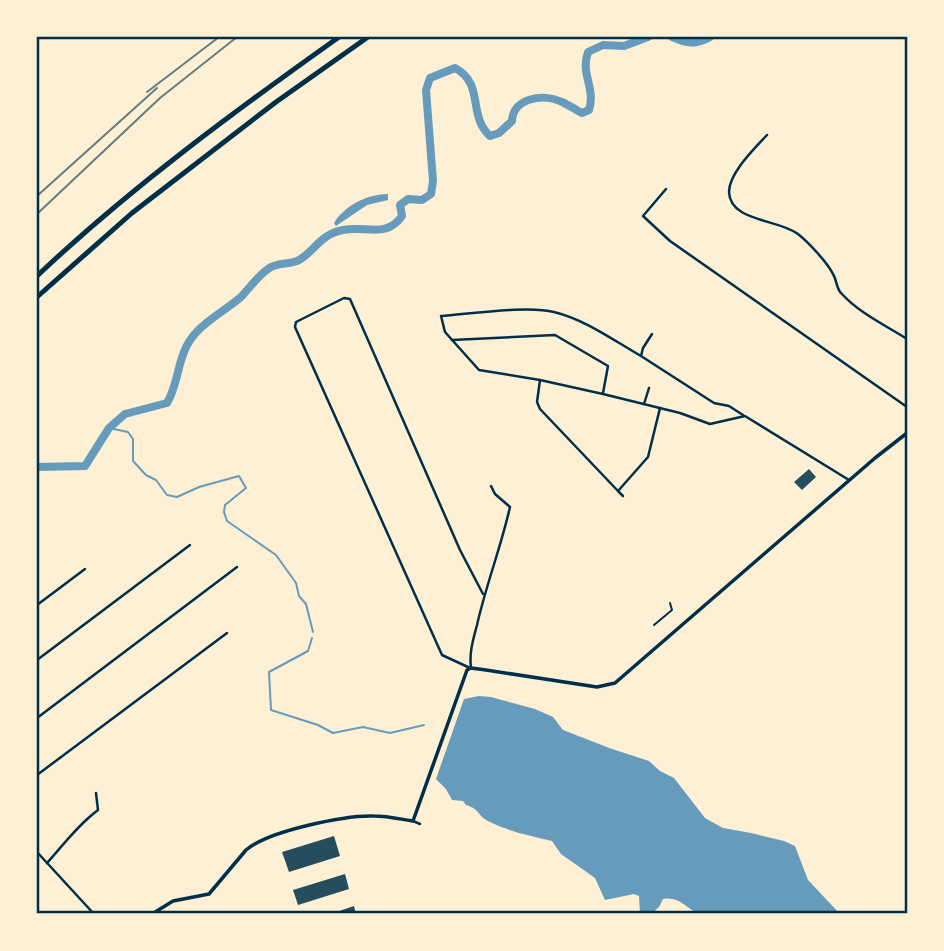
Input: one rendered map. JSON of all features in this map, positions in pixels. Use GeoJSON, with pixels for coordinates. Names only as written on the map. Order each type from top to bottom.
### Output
{"type":"FeatureCollection","features":[{"type":"Feature","properties":{"kind":"highway"},"geometry":{"type":"LineString","coordinates":[[37,276],[118,205],[239,108],[339,37]]}},
{"type":"Feature","properties":{"kind":"highway"},"geometry":{"type":"LineString","coordinates":[[37,297],[132,213],[220,144],[368,37]]}},
{"type":"Feature","properties":{"kind":"street"},"geometry":{"type":"LineString","coordinates":[[767,135],[745,158],[733,180],[729,192],[736,208],[743,214],[782,224],[800,235],[834,274],[839,292],[868,315],[907,339]]}},
{"type":"Feature","properties":{"kind":"street"},"geometry":{"type":"LineString","coordinates":[[666,189],[643,216],[670,241],[907,407]]}},
{"type":"Feature","properties":{"kind":"street"},"geometry":{"type":"LineString","coordinates":[[483,594],[460,550],[350,299],[344,298],[296,322],[295,327],[442,655],[471,668],[597,687],[615,683],[907,433]]}},
{"type":"Feature","properties":{"kind":"street"},"geometry":{"type":"LineString","coordinates":[[746,416],[710,424],[603,394],[479,370],[442,328],[441,316],[544,310],[562,314],[599,331],[715,403],[729,406],[746,416],[849,480]]}},
{"type":"Feature","properties":{"kind":"street"},"geometry":{"type":"LineString","coordinates":[[641,356],[652,334]]}},
{"type":"Feature","properties":{"kind":"street"},"geometry":{"type":"LineString","coordinates":[[452,340],[555,335],[608,366],[603,394]]}},
{"type":"Feature","properties":{"kind":"street"},"geometry":{"type":"LineString","coordinates":[[540,380],[537,402],[540,409],[623,496]]}},
{"type":"Feature","properties":{"kind":"street"},"geometry":{"type":"LineString","coordinates":[[644,404],[649,388]]}},
{"type":"Feature","properties":{"kind":"street"},"geometry":{"type":"LineString","coordinates":[[618,491],[648,457],[660,408]]}},
{"type":"Feature","properties":{"kind":"street"},"geometry":{"type":"LineString","coordinates":[[471,668],[469,656],[483,594],[491,576],[510,507],[495,494],[491,486]]}},
{"type":"Feature","properties":{"kind":"street"},"geometry":{"type":"LineString","coordinates":[[37,660],[190,545]]}},
{"type":"Feature","properties":{"kind":"street"},"geometry":{"type":"LineString","coordinates":[[37,718],[237,567]]}},
{"type":"Feature","properties":{"kind":"street"},"geometry":{"type":"LineString","coordinates":[[37,605],[85,569]]}},
{"type":"Feature","properties":{"kind":"street"},"geometry":{"type":"LineString","coordinates":[[37,775],[227,633]]}},
{"type":"Feature","properties":{"kind":"street"},"geometry":{"type":"LineString","coordinates":[[413,821],[465,673],[471,668]]}},
{"type":"Feature","properties":{"kind":"street"},"geometry":{"type":"LineString","coordinates":[[47,863],[81,822],[97,810],[96,793]]}},
{"type":"Feature","properties":{"kind":"street"},"geometry":{"type":"LineString","coordinates":[[152,914],[173,901],[209,894],[246,850],[272,836],[342,819],[374,816],[420,824]]}},
{"type":"Feature","properties":{"kind":"street"},"geometry":{"type":"LineString","coordinates":[[37,852],[94,914]]}},
{"type":"Feature","properties":{"kind":"path"},"geometry":{"type":"LineString","coordinates":[[654,625],[672,610],[670,603]]}},
{"type":"Feature","properties":{"kind":"water"},"geometry":{"type":"Polygon","coordinates":[[[388,194],[388,200],[367,205],[336,226],[334,223],[344,211],[358,202],[388,194]]]}},
{"type":"Feature","properties":{"kind":"water"},"geometry":{"type":"Polygon","coordinates":[[[479,696],[535,709],[553,717],[563,730],[649,761],[674,778],[705,818],[723,828],[784,841],[795,846],[808,880],[840,914],[698,914],[668,898],[663,899],[651,914],[640,914],[639,896],[634,894],[605,900],[595,878],[561,854],[552,841],[488,821],[463,801],[452,800],[436,779],[464,699],[479,696]]]}},
{"type":"Feature","properties":{"kind":"building"},"geometry":{"type":"Polygon","coordinates":[[[809,469],[816,477],[802,490],[794,482],[809,469]]]}},
{"type":"Feature","properties":{"kind":"building"},"geometry":{"type":"Polygon","coordinates":[[[334,836],[340,856],[289,872],[282,852],[334,836]]]}},
{"type":"Feature","properties":{"kind":"building"},"geometry":{"type":"Polygon","coordinates":[[[345,874],[349,889],[298,905],[293,890],[345,874]]]}},
{"type":"Feature","properties":{"kind":"building"},"geometry":{"type":"Polygon","coordinates":[[[354,906],[356,914],[330,914],[354,906]]]}},
{"type":"Feature","properties":{"kind":"waterway"},"geometry":{"type":"LineString","coordinates":[[37,467],[85,466],[109,428],[125,414],[167,403],[184,352],[194,334],[242,296],[268,269],[299,260],[335,232],[389,227],[402,216],[400,205],[408,199],[422,200],[431,194],[433,181],[426,90],[430,78],[455,68],[464,75],[470,82],[479,119],[490,136],[499,133],[512,121],[518,107],[530,100],[554,99],[582,113],[589,110],[591,94],[586,68],[588,52],[603,45],[624,46],[648,37]]}},
{"type":"Feature","properties":{"kind":"waterway"},"geometry":{"type":"LineString","coordinates":[[672,37],[691,43],[710,37]]}},
{"type":"Feature","properties":{"kind":"waterway"},"geometry":{"type":"LineString","coordinates":[[109,428],[128,432],[133,439],[133,461],[146,475],[156,480],[167,495],[177,497],[199,487],[239,476],[246,488],[225,505],[227,521],[276,555],[296,583],[299,596],[306,604],[313,632]]}},
{"type":"Feature","properties":{"kind":"waterway"},"geometry":{"type":"LineString","coordinates":[[312,638],[308,651],[269,672],[271,710],[318,725],[333,733],[363,727],[390,733],[424,725]]}},
{"type":"Feature","properties":{"kind":"railway"},"geometry":{"type":"LineString","coordinates":[[147,92],[219,37]]}},
{"type":"Feature","properties":{"kind":"railway"},"geometry":{"type":"LineString","coordinates":[[37,214],[160,98],[237,37]]}},
{"type":"Feature","properties":{"kind":"railway"},"geometry":{"type":"LineString","coordinates":[[37,196],[157,88]]}}]}
